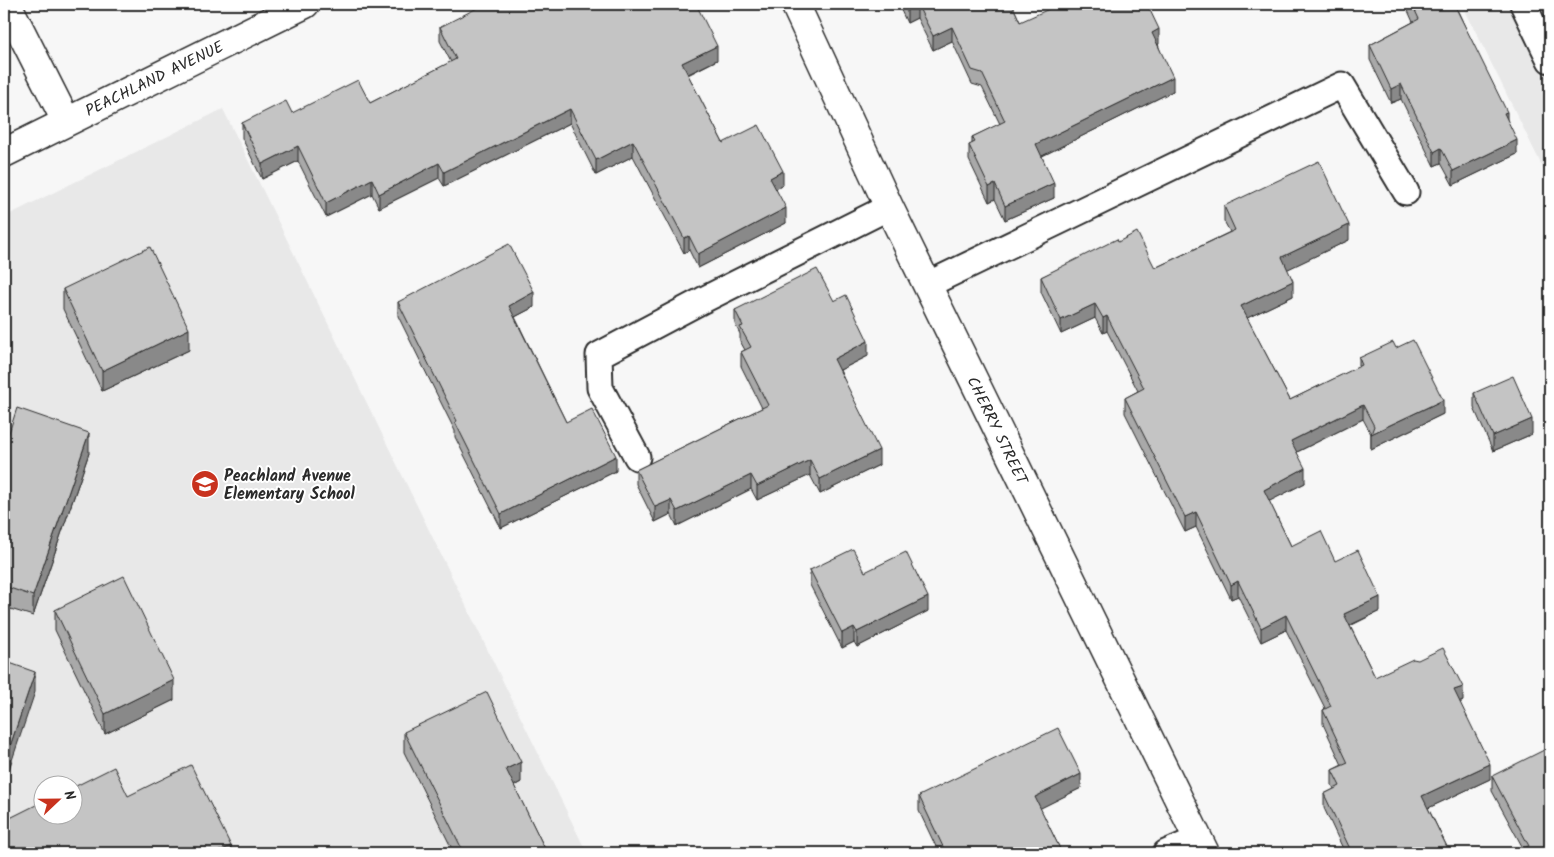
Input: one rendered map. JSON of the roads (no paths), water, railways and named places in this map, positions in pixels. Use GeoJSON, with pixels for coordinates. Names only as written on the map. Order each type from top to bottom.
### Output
{"type":"FeatureCollection","features":[{"type":"Feature","properties":{"kind":"street"},"geometry":{"type":"LineString","coordinates":[[7,4],[66,121]]}},
{"type":"Feature","properties":{"kind":"street","name":"PEACHLAND AVENUE"},"geometry":{"type":"LineString","coordinates":[[4,153],[305,4]]}},
{"type":"Feature","properties":{"kind":"street","name":"CHERRY STREET"},"geometry":{"type":"LineString","coordinates":[[795,4],[889,207],[1202,846]]}},
{"type":"Feature","properties":{"kind":"lane"},"geometry":{"type":"LineString","coordinates":[[1523,4],[1550,60]]}},
{"type":"Feature","properties":{"kind":"lane"},"geometry":{"type":"LineString","coordinates":[[928,286],[1342,85],[1406,192]]}},
{"type":"Feature","properties":{"kind":"lane"},"geometry":{"type":"LineString","coordinates":[[637,457],[600,388],[599,355],[703,300],[889,207]]}},
{"type":"Feature","properties":{"kind":"lane"},"geometry":{"type":"LineString","coordinates":[[1166,853],[1202,846]]}},
{"type":"Feature","properties":{"kind":"place","name":"Peachland Avenue Elementary School"},"geometry":{"type":"Point","coordinates":[205,484]}}]}
